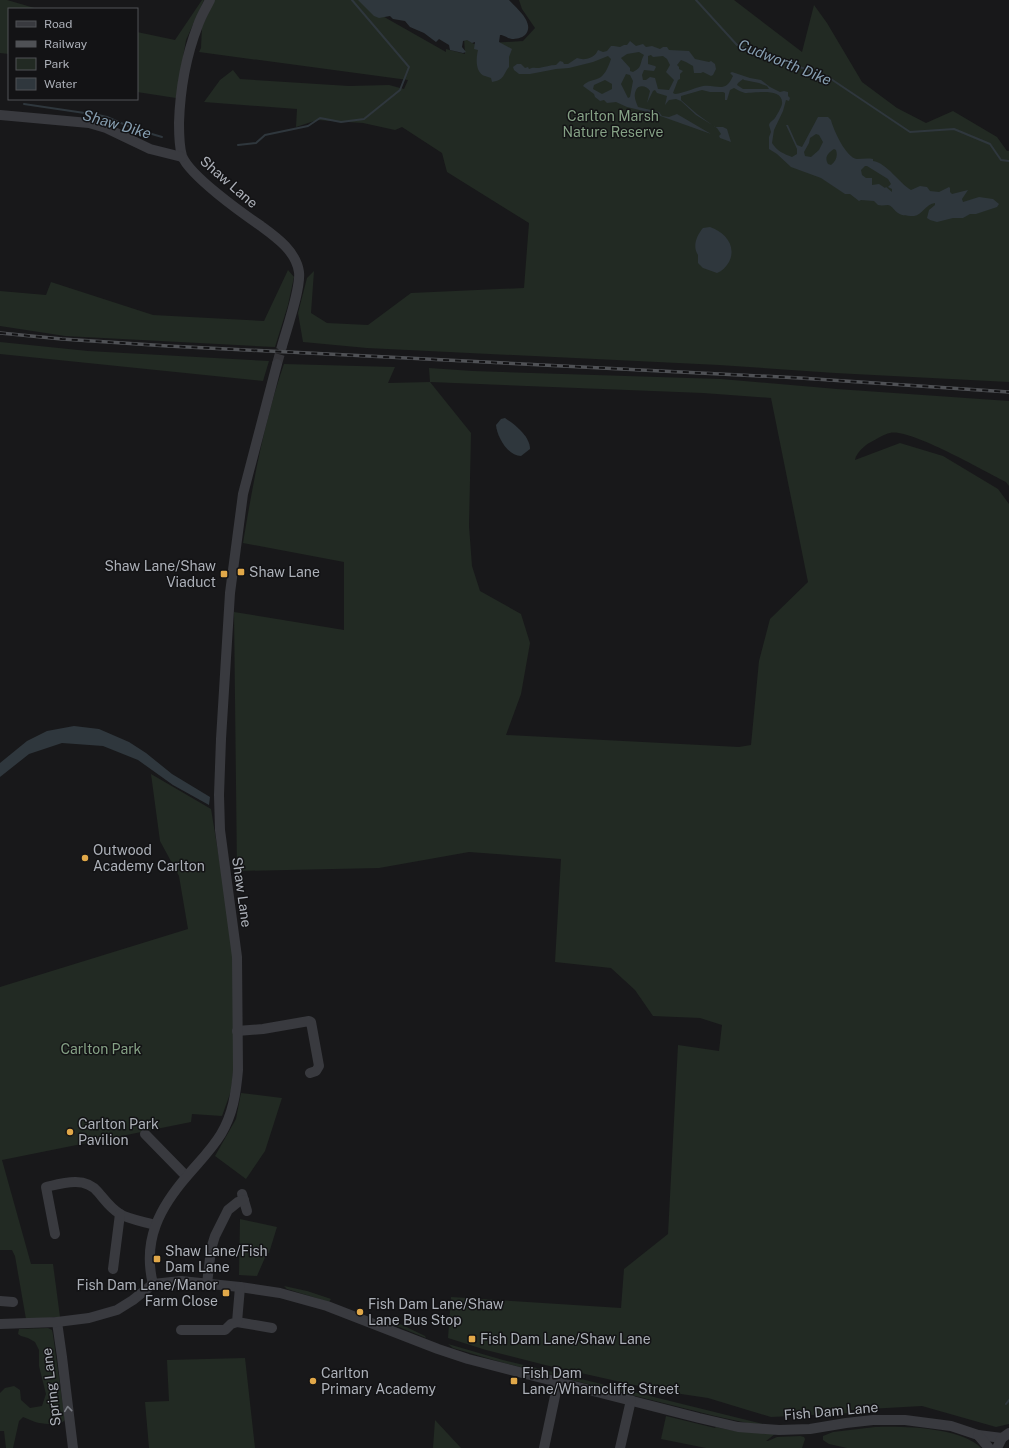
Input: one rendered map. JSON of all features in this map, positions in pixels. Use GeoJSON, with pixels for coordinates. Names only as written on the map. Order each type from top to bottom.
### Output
{"type":"FeatureCollection","features":[{"type":"Feature","properties":{"kind":"street","name":"Shaw Lane"},"geometry":{"type":"LineString","coordinates":[[210,0],[198,25],[189,55],[183,85],[180,103],[179,138],[182,157],[200,180],[280,240],[293,256],[299,272],[298,286],[282,346]]}},
{"type":"Feature","properties":{"kind":"street"},"geometry":{"type":"LineString","coordinates":[[0,114],[89,123],[106,128],[150,149],[182,157]]}},
{"type":"Feature","properties":{"kind":"street","name":"Shaw Lane"},"geometry":{"type":"LineString","coordinates":[[153,1284],[150,1271],[150,1253],[155,1225],[161,1211],[186,1176],[213,1146],[230,1117],[234,1101],[238,1070],[238,957],[220,830],[219,795],[221,739],[230,593],[243,494],[277,364]]}},
{"type":"Feature","properties":{"kind":"street"},"geometry":{"type":"LineString","coordinates":[[237,1031],[263,1029],[308,1021],[311,1022],[319,1066],[316,1071],[310,1073]]}},
{"type":"Feature","properties":{"kind":"street"},"geometry":{"type":"LineString","coordinates":[[145,1134],[186,1176]]}},
{"type":"Feature","properties":{"kind":"street"},"geometry":{"type":"LineString","coordinates":[[55,1234],[45,1182],[78,1182],[88,1184],[97,1190],[108,1205],[120,1214],[155,1225]]}},
{"type":"Feature","properties":{"kind":"street"},"geometry":{"type":"LineString","coordinates":[[207,1284],[211,1249],[215,1236],[228,1210],[243,1197],[248,1211]]}},
{"type":"Feature","properties":{"kind":"street"},"geometry":{"type":"LineString","coordinates":[[113,1269],[120,1214]]}},
{"type":"Feature","properties":{"kind":"street","name":"Fish Dam Lane"},"geometry":{"type":"LineString","coordinates":[[153,1284],[181,1281],[280,1293],[327,1306],[468,1359],[738,1427],[787,1430],[810,1429],[874,1420],[905,1420],[951,1426],[978,1435],[1006,1435]]}},
{"type":"Feature","properties":{"kind":"street"},"geometry":{"type":"LineString","coordinates":[[0,1324],[57,1322],[89,1318],[117,1310],[133,1300],[153,1284]]}},
{"type":"Feature","properties":{"kind":"street"},"geometry":{"type":"LineString","coordinates":[[237,1322],[240,1287]]}},
{"type":"Feature","properties":{"kind":"street"},"geometry":{"type":"LineString","coordinates":[[0,1301],[13,1302]]}},
{"type":"Feature","properties":{"kind":"street","name":"Spring Lane"},"geometry":{"type":"LineString","coordinates":[[57,1322],[72,1448]]}},
{"type":"Feature","properties":{"kind":"street"},"geometry":{"type":"LineString","coordinates":[[181,1330],[225,1330],[237,1322],[272,1328]]}},
{"type":"Feature","properties":{"kind":"street"},"geometry":{"type":"LineString","coordinates":[[544,1448],[558,1382]]}},
{"type":"Feature","properties":{"kind":"street"},"geometry":{"type":"LineString","coordinates":[[620,1448],[631,1400]]}},
{"type":"Feature","properties":{"kind":"street"},"geometry":{"type":"LineString","coordinates":[[978,1435],[988,1448]]}},
{"type":"Feature","properties":{"kind":"street"},"geometry":{"type":"LineString","coordinates":[[997,1448],[1006,1435]]}},
{"type":"Feature","properties":{"kind":"green space"},"geometry":{"type":"Polygon","coordinates":[[[0,0],[7,0],[35,8],[8,8],[8,54],[0,53],[0,0]]]}},
{"type":"Feature","properties":{"kind":"green space"},"geometry":{"type":"Polygon","coordinates":[[[202,0],[204,0],[186,40],[176,98],[138,92],[138,32],[175,40],[202,0]]]}},
{"type":"Feature","properties":{"kind":"green space","name":"Carlton Marsh Nature Reserve"},"geometry":{"type":"Polygon","coordinates":[[[214,0],[369,0],[379,14],[446,52],[446,49],[465,54],[464,38],[474,44],[523,41],[535,28],[522,9],[519,0],[734,0],[802,52],[814,5],[827,23],[862,82],[897,108],[926,123],[953,111],[997,137],[1007,151],[1009,151],[1009,382],[719,365],[367,348],[303,342],[298,313],[307,278],[314,271],[311,313],[327,323],[368,325],[411,293],[524,288],[529,223],[447,172],[442,153],[402,127],[395,130],[363,123],[317,120],[296,127],[297,109],[204,102],[220,80],[233,70],[240,79],[349,86],[389,85],[404,89],[408,80],[199,52],[201,48],[202,27],[214,0]]]}},
{"type":"Feature","properties":{"kind":"green space"},"geometry":{"type":"Polygon","coordinates":[[[288,270],[294,277],[288,305],[275,347],[65,336],[0,326],[0,291],[46,295],[51,282],[153,315],[264,321],[288,270]]]}},
{"type":"Feature","properties":{"kind":"green space"},"geometry":{"type":"Polygon","coordinates":[[[0,342],[88,351],[269,361],[263,381],[0,354],[0,342]]]}},
{"type":"Feature","properties":{"kind":"green space"},"geometry":{"type":"Polygon","coordinates":[[[284,364],[395,367],[388,383],[430,382],[429,368],[473,371],[721,379],[1009,401],[1009,486],[1006,482],[948,452],[914,437],[900,433],[883,435],[869,443],[859,452],[855,460],[900,443],[943,456],[998,489],[1009,504],[1009,1424],[996,1427],[922,1406],[851,1410],[851,1413],[771,1417],[708,1398],[661,1391],[545,1365],[486,1350],[448,1338],[451,1297],[621,1308],[624,1269],[668,1234],[678,1045],[719,1051],[722,1025],[700,1018],[653,1016],[635,990],[611,968],[555,962],[561,859],[469,852],[379,868],[237,871],[234,612],[344,630],[344,562],[243,543],[260,453],[284,364]],[[430,382],[471,433],[469,526],[472,566],[480,591],[521,614],[530,643],[521,694],[506,735],[739,747],[751,745],[759,661],[770,619],[808,582],[771,398],[703,393],[430,382]]]}},
{"type":"Feature","properties":{"kind":"green space","name":"Carlton Park"},"geometry":{"type":"Polygon","coordinates":[[[151,774],[211,809],[236,975],[235,1051],[231,1091],[222,1116],[192,1114],[191,1122],[2,1160],[31,1264],[53,1264],[60,1317],[26,1319],[15,1256],[12,1250],[0,1250],[0,987],[188,929],[179,876],[160,841],[151,774]]]}},
{"type":"Feature","properties":{"kind":"green space"},"geometry":{"type":"Polygon","coordinates":[[[241,1093],[282,1098],[265,1151],[246,1179],[215,1156],[236,1119],[241,1093]]]}},
{"type":"Feature","properties":{"kind":"green space"},"geometry":{"type":"Polygon","coordinates":[[[240,1219],[277,1227],[269,1253],[267,1253],[257,1276],[239,1275],[240,1219]]]}},
{"type":"Feature","properties":{"kind":"green space"},"geometry":{"type":"Polygon","coordinates":[[[284,1286],[307,1291],[331,1299],[329,1302],[287,1289],[284,1286]]]}},
{"type":"Feature","properties":{"kind":"green space"},"geometry":{"type":"Polygon","coordinates":[[[396,1322],[425,1336],[426,1338],[394,1325],[396,1322]]]}},
{"type":"Feature","properties":{"kind":"green space"},"geometry":{"type":"Polygon","coordinates":[[[48,1328],[52,1330],[53,1335],[65,1420],[56,1424],[49,1424],[37,1423],[23,1417],[19,1421],[13,1448],[6,1448],[4,1431],[0,1431],[0,1393],[5,1388],[14,1386],[20,1390],[21,1400],[30,1408],[42,1406],[46,1394],[39,1366],[39,1350],[35,1342],[18,1334],[19,1329],[48,1328]]]}},
{"type":"Feature","properties":{"kind":"green space"},"geometry":{"type":"Polygon","coordinates":[[[448,1344],[503,1360],[558,1373],[557,1376],[504,1363],[453,1348],[448,1344]]]}},
{"type":"Feature","properties":{"kind":"green space"},"geometry":{"type":"Polygon","coordinates":[[[245,1358],[255,1448],[149,1448],[145,1402],[169,1401],[167,1360],[245,1358]]]}},
{"type":"Feature","properties":{"kind":"green space"},"geometry":{"type":"Polygon","coordinates":[[[569,1376],[767,1425],[747,1423],[715,1416],[568,1379],[569,1376]]]}},
{"type":"Feature","properties":{"kind":"green space"},"geometry":{"type":"Polygon","coordinates":[[[666,1416],[715,1428],[775,1434],[766,1441],[777,1437],[800,1436],[804,1437],[805,1439],[802,1448],[706,1448],[661,1439],[666,1416]]]}},
{"type":"Feature","properties":{"kind":"green space"},"geometry":{"type":"Polygon","coordinates":[[[435,1420],[461,1448],[433,1448],[435,1420]]]}},
{"type":"Feature","properties":{"kind":"green space"},"geometry":{"type":"Polygon","coordinates":[[[875,1427],[931,1429],[960,1436],[972,1441],[981,1448],[847,1448],[829,1444],[823,1440],[823,1436],[833,1432],[875,1427]]]}},
{"type":"Feature","properties":{"kind":"water"},"geometry":{"type":"Polygon","coordinates":[[[358,0],[509,0],[524,16],[527,21],[528,30],[524,36],[517,39],[511,39],[500,35],[499,42],[512,49],[509,57],[509,67],[502,78],[492,82],[491,78],[479,72],[477,61],[478,50],[474,49],[475,42],[472,43],[467,40],[463,41],[462,47],[466,52],[463,53],[450,50],[449,45],[439,39],[436,42],[424,33],[410,27],[405,21],[393,19],[390,16],[379,18],[374,16],[358,0]]]}},
{"type":"Feature","properties":{"kind":"water"},"geometry":{"type":"Polygon","coordinates":[[[630,41],[636,46],[643,44],[646,47],[652,46],[660,49],[667,47],[669,50],[689,51],[695,59],[709,62],[711,61],[715,64],[716,69],[711,76],[703,72],[694,73],[693,66],[681,60],[677,65],[679,69],[683,71],[680,74],[680,79],[678,80],[673,93],[675,94],[703,86],[724,87],[730,82],[733,76],[730,73],[732,72],[761,80],[780,92],[788,92],[788,96],[790,98],[789,101],[786,100],[783,111],[774,130],[772,143],[778,150],[786,155],[792,157],[797,154],[797,149],[786,125],[788,125],[797,145],[802,147],[818,117],[828,117],[831,120],[834,130],[844,149],[849,154],[857,159],[873,159],[873,161],[888,169],[911,190],[920,186],[927,187],[930,191],[939,192],[949,187],[952,194],[968,190],[962,199],[963,202],[979,197],[993,199],[999,204],[997,207],[976,214],[970,214],[963,218],[953,218],[937,222],[927,218],[929,210],[935,205],[935,203],[929,205],[919,214],[910,216],[900,214],[888,205],[878,205],[874,201],[859,201],[850,194],[845,194],[821,178],[791,167],[769,149],[769,137],[771,132],[769,125],[776,117],[782,104],[781,99],[774,93],[745,93],[734,88],[730,90],[727,100],[725,100],[725,93],[723,92],[710,92],[702,90],[681,96],[681,100],[713,125],[696,115],[681,101],[676,99],[669,100],[665,105],[667,96],[657,93],[655,90],[647,103],[650,91],[649,89],[641,86],[637,88],[635,97],[638,107],[659,112],[662,116],[669,117],[677,114],[711,134],[652,113],[627,107],[616,102],[607,103],[604,100],[600,101],[594,94],[583,86],[603,75],[611,59],[608,56],[593,62],[569,68],[530,74],[519,74],[513,67],[517,64],[521,64],[525,68],[528,67],[529,69],[539,68],[556,65],[560,61],[564,64],[568,64],[577,58],[583,59],[592,57],[598,50],[603,52],[607,51],[611,46],[620,47],[627,45],[630,41]],[[639,52],[627,54],[621,58],[630,68],[630,71],[633,72],[640,67],[644,55],[639,52]],[[651,55],[648,56],[648,64],[656,67],[654,71],[644,70],[642,75],[643,80],[650,77],[655,78],[658,89],[669,90],[674,80],[666,72],[670,65],[667,59],[663,56],[653,57],[651,55]],[[626,74],[621,84],[628,98],[630,97],[633,81],[630,75],[626,74]],[[743,79],[737,85],[743,89],[769,89],[767,86],[743,79]],[[605,80],[594,85],[593,89],[602,94],[612,89],[612,84],[605,80]],[[816,134],[810,138],[804,152],[805,156],[811,157],[819,150],[823,142],[819,135],[816,134]],[[834,149],[830,152],[826,159],[828,164],[831,165],[837,154],[836,150],[834,149]],[[867,166],[861,170],[862,175],[866,178],[872,178],[872,185],[879,184],[892,192],[892,189],[888,187],[891,184],[888,179],[867,166]]]}},
{"type":"Feature","properties":{"kind":"water"},"geometry":{"type":"Polygon","coordinates":[[[715,127],[723,127],[727,129],[731,142],[720,138],[719,136],[721,134],[715,127]]]}},
{"type":"Feature","properties":{"kind":"water"},"geometry":{"type":"Polygon","coordinates":[[[710,227],[725,236],[732,250],[728,264],[717,273],[703,268],[698,263],[698,255],[695,248],[697,237],[703,228],[710,227]]]}},
{"type":"Feature","properties":{"kind":"water"},"geometry":{"type":"Polygon","coordinates":[[[505,418],[521,431],[529,444],[530,449],[521,456],[512,453],[504,445],[498,435],[496,425],[501,419],[505,418]]]}},
{"type":"Feature","properties":{"kind":"water"},"geometry":{"type":"Polygon","coordinates":[[[74,726],[99,729],[129,742],[146,753],[172,774],[210,797],[209,805],[173,785],[138,760],[103,746],[62,743],[29,754],[0,777],[0,763],[27,741],[47,731],[74,726]]]}},
{"type":"Feature","properties":{"kind":"waterway","name":"Shaw Dike"},"geometry":{"type":"LineString","coordinates":[[238,145],[256,143],[265,135],[308,126],[320,118],[341,122],[364,119],[400,90],[409,67],[352,0]]}},
{"type":"Feature","properties":{"kind":"waterway","name":"Cudworth Dike"},"geometry":{"type":"LineString","coordinates":[[696,0],[737,45],[828,77],[910,132],[954,129],[990,144],[1001,160],[1009,161]]}},
{"type":"Feature","properties":{"kind":"waterway","name":"Shaw Dike"},"geometry":{"type":"LineString","coordinates":[[24,104],[107,117],[135,129],[162,137]]}},
{"type":"Feature","properties":{"kind":"waterway"},"geometry":{"type":"LineString","coordinates":[[1006,1404],[1009,1400]]}},
{"type":"Feature","properties":{"kind":"tunnel"},"geometry":{"type":"LineString","coordinates":[[277,364],[282,346]]}},
{"type":"Feature","properties":{"kind":"railway"},"geometry":{"type":"LineString","coordinates":[[0,333],[168,346],[800,378],[1009,392]]}},
{"type":"Feature","properties":{"kind":"place","name":"Shaw Lane"},"geometry":{"type":"Point","coordinates":[241,572]}},
{"type":"Feature","properties":{"kind":"place","name":"Shaw Lane/Shaw Viaduct"},"geometry":{"type":"Point","coordinates":[224,574]}},
{"type":"Feature","properties":{"kind":"place","name":"Outwood Academy Carlton"},"geometry":{"type":"Point","coordinates":[85,858]}},
{"type":"Feature","properties":{"kind":"place","name":"Carlton Park Pavilion"},"geometry":{"type":"Point","coordinates":[70,1132]}},
{"type":"Feature","properties":{"kind":"place","name":"Shaw Lane/Fish Dam Lane"},"geometry":{"type":"Point","coordinates":[157,1259]}},
{"type":"Feature","properties":{"kind":"place","name":"Fish Dam Lane/Manor Farm Close"},"geometry":{"type":"Point","coordinates":[226,1293]}},
{"type":"Feature","properties":{"kind":"place","name":"Fish Dam Lane/Shaw Lane Bus Stop"},"geometry":{"type":"Point","coordinates":[360,1312]}},
{"type":"Feature","properties":{"kind":"place","name":"Fish Dam Lane/Shaw Lane"},"geometry":{"type":"Point","coordinates":[472,1339]}},
{"type":"Feature","properties":{"kind":"place","name":"Carlton Primary Academy"},"geometry":{"type":"Point","coordinates":[313,1381]}},
{"type":"Feature","properties":{"kind":"place","name":"Fish Dam Lane/Wharncliffe Street"},"geometry":{"type":"Point","coordinates":[514,1381]}}]}
